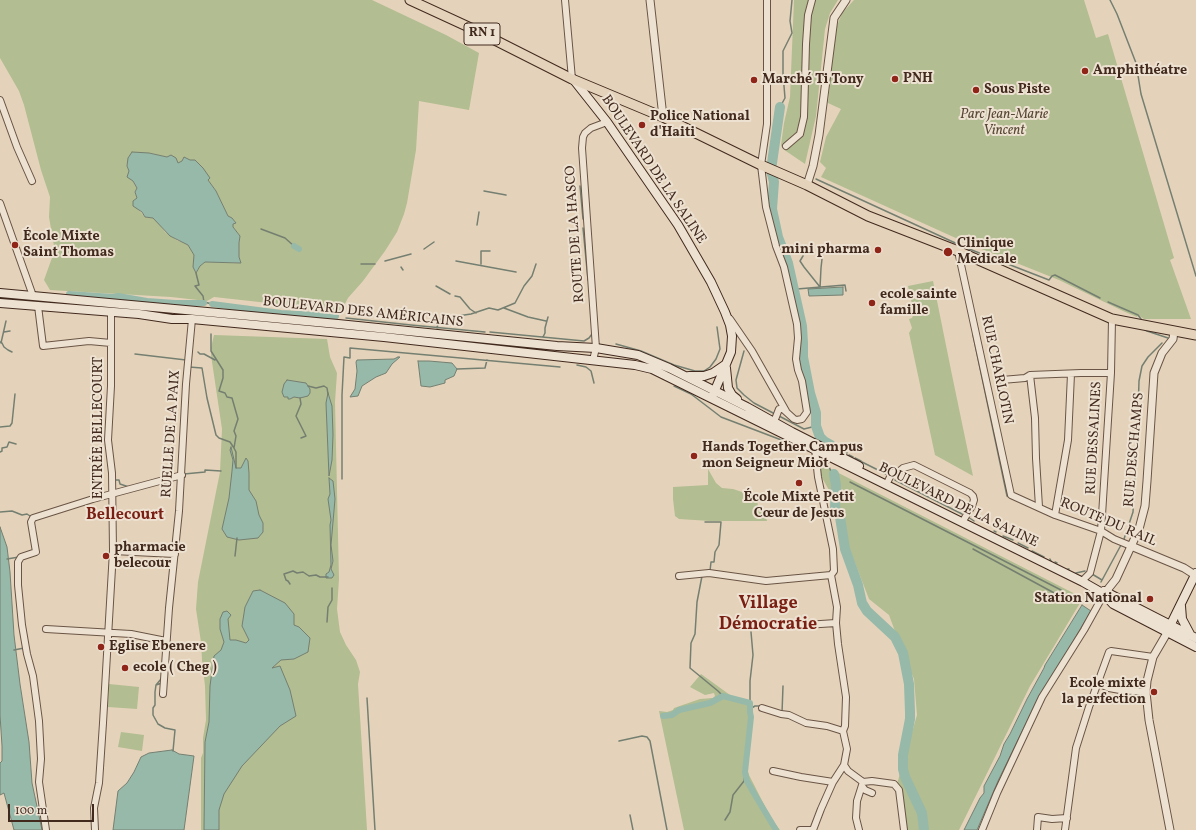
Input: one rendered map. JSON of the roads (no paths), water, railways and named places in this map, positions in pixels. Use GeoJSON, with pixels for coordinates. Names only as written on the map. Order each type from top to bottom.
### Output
{"type":"FeatureCollection","features":[{"type":"Feature","properties":{"kind":"main road","name":"RN 1"},"geometry":{"type":"LineString","coordinates":[[410,0],[473,29],[572,79],[663,117],[807,185],[868,216],[958,251],[1112,319],[1196,335]]}},
{"type":"Feature","properties":{"kind":"main road","name":"BOULEVARD DE LA SALINE"},"geometry":{"type":"LineString","coordinates":[[572,79],[607,122],[678,226],[711,282],[725,312],[732,336],[731,352],[713,394]]}},
{"type":"Feature","properties":{"kind":"main road","name":"BOULEVARD DES AMÉRICAINS"},"geometry":{"type":"LineString","coordinates":[[0,293],[557,346],[596,348],[638,355],[669,368],[713,394]]}},
{"type":"Feature","properties":{"kind":"main road","name":"BOULEVARD DES AMÉRICAINS"},"geometry":{"type":"LineString","coordinates":[[0,303],[139,314],[172,319],[192,319],[384,337],[635,365],[652,369],[713,394]]}},
{"type":"Feature","properties":{"kind":"main road"},"geometry":{"type":"LineString","coordinates":[[682,375],[699,377],[704,376],[713,373],[726,363]]}},
{"type":"Feature","properties":{"kind":"main road"},"geometry":{"type":"LineString","coordinates":[[726,363],[728,388],[732,395],[747,407]]}},
{"type":"Feature","properties":{"kind":"main road","name":"BOULEVARD DE LA SALINE"},"geometry":{"type":"LineString","coordinates":[[713,394],[747,407],[817,448]]}},
{"type":"Feature","properties":{"kind":"main road","name":"BOULEVARD DE LA SALINE"},"geometry":{"type":"LineString","coordinates":[[713,394],[1105,593],[1169,629],[1196,647]]}},
{"type":"Feature","properties":{"kind":"main road","name":"BOULEVARD DE LA SALINE"},"geometry":{"type":"LineString","coordinates":[[841,460],[1084,579],[1105,593]]}},
{"type":"Feature","properties":{"kind":"main road"},"geometry":{"type":"LineString","coordinates":[[1169,629],[1196,574]]}},
{"type":"Feature","properties":{"kind":"main road"},"geometry":{"type":"LineString","coordinates":[[1181,603],[1182,619],[1187,629],[1195,637]]}},
{"type":"Feature","properties":{"kind":"main road","name":"BOULEVARD DE LA SALINE"},"geometry":{"type":"LineString","coordinates":[[1169,629],[1195,637]]}},
{"type":"Feature","properties":{"kind":"street"},"geometry":{"type":"LineString","coordinates":[[565,0],[572,79]]}},
{"type":"Feature","properties":{"kind":"street"},"geometry":{"type":"LineString","coordinates":[[650,0],[663,117]]}},
{"type":"Feature","properties":{"kind":"street"},"geometry":{"type":"LineString","coordinates":[[767,0],[767,124],[769,168],[766,207],[776,246],[784,267],[797,324],[798,338],[796,359],[802,381],[806,412],[802,418],[797,420],[783,409],[779,409],[774,422]]}},
{"type":"Feature","properties":{"kind":"street"},"geometry":{"type":"LineString","coordinates":[[786,146],[800,134],[804,117],[806,44],[808,15],[812,0]]}},
{"type":"Feature","properties":{"kind":"street"},"geometry":{"type":"LineString","coordinates":[[807,185],[813,166],[819,135],[834,18],[846,0]]}},
{"type":"Feature","properties":{"kind":"street"},"geometry":{"type":"LineString","coordinates":[[0,100],[2,112],[9,124],[32,181]]}},
{"type":"Feature","properties":{"kind":"street","name":"ROUTE DE LA HASCO"},"geometry":{"type":"LineString","coordinates":[[593,360],[596,348],[582,148],[585,133],[590,128],[607,122]]}},
{"type":"Feature","properties":{"kind":"street"},"geometry":{"type":"LineString","coordinates":[[0,203],[33,296]]}},
{"type":"Feature","properties":{"kind":"street","name":"RUE CHARLOTIN"},"geometry":{"type":"LineString","coordinates":[[958,251],[1011,495]]}},
{"type":"Feature","properties":{"kind":"street"},"geometry":{"type":"LineString","coordinates":[[38,306],[43,346],[89,341],[111,343]]}},
{"type":"Feature","properties":{"kind":"street","name":"ENTRÉE BELLECOURT"},"geometry":{"type":"LineString","coordinates":[[95,830],[94,808],[99,783],[112,551],[112,494],[108,440],[111,386],[111,312]]}},
{"type":"Feature","properties":{"kind":"street"},"geometry":{"type":"LineString","coordinates":[[725,312],[752,351],[787,413]]}},
{"type":"Feature","properties":{"kind":"street","name":"RUELLE DE LA PAIX"},"geometry":{"type":"LineString","coordinates":[[163,694],[166,641],[182,475],[186,384],[192,319]]}},
{"type":"Feature","properties":{"kind":"street","name":"RUE DESSALINES"},"geometry":{"type":"LineString","coordinates":[[1084,579],[1090,573],[1101,531],[1111,373],[1112,319]]}},
{"type":"Feature","properties":{"kind":"street","name":"RUE DESCHAMPS"},"geometry":{"type":"LineString","coordinates":[[1105,593],[1116,579],[1128,545],[1139,529],[1145,506],[1154,373],[1162,353],[1173,339],[1174,331]]}},
{"type":"Feature","properties":{"kind":"street"},"geometry":{"type":"LineString","coordinates":[[1002,380],[1025,378],[1030,375],[1111,373]]}},
{"type":"Feature","properties":{"kind":"street"},"geometry":{"type":"LineString","coordinates":[[1055,515],[1068,440],[1071,374]]}},
{"type":"Feature","properties":{"kind":"street"},"geometry":{"type":"LineString","coordinates":[[1030,375],[1035,418],[1039,507]]}},
{"type":"Feature","properties":{"kind":"street"},"geometry":{"type":"LineString","coordinates":[[800,830],[813,830],[833,782],[844,766],[847,749],[843,731],[845,726],[846,697],[838,644],[836,623],[837,607],[831,575],[834,571],[833,549],[818,477],[817,448]]}},
{"type":"Feature","properties":{"kind":"street"},"geometry":{"type":"LineString","coordinates":[[888,482],[892,473],[897,473],[903,468],[914,465],[970,493],[974,496],[974,500],[963,521]]}},
{"type":"Feature","properties":{"kind":"street"},"geometry":{"type":"LineString","coordinates":[[46,830],[39,782],[41,759],[39,721],[33,676],[27,654],[22,625],[17,567],[21,557],[36,552],[31,522],[33,518],[182,475]]}},
{"type":"Feature","properties":{"kind":"street","name":"ROUTE DU RAIL"},"geometry":{"type":"LineString","coordinates":[[1011,495],[1055,515],[1101,531],[1114,539],[1196,574]]}},
{"type":"Feature","properties":{"kind":"street"},"geometry":{"type":"LineString","coordinates":[[112,551],[175,554]]}},
{"type":"Feature","properties":{"kind":"street"},"geometry":{"type":"LineString","coordinates":[[679,576],[710,573],[766,581],[831,575]]}},
{"type":"Feature","properties":{"kind":"street"},"geometry":{"type":"LineString","coordinates":[[982,830],[997,793],[1042,697],[1084,630],[1105,593]]}},
{"type":"Feature","properties":{"kind":"street"},"geometry":{"type":"LineString","coordinates":[[748,624],[805,625],[836,623]]}},
{"type":"Feature","properties":{"kind":"street"},"geometry":{"type":"LineString","coordinates":[[46,629],[108,632],[145,636],[166,641]]}},
{"type":"Feature","properties":{"kind":"street"},"geometry":{"type":"LineString","coordinates":[[1169,629],[1153,658],[1147,681],[1146,692],[1149,720],[1170,830]]}},
{"type":"Feature","properties":{"kind":"street"},"geometry":{"type":"LineString","coordinates":[[1065,830],[1076,748],[1109,652],[1111,651],[1153,658]]}},
{"type":"Feature","properties":{"kind":"street"},"geometry":{"type":"LineString","coordinates":[[1098,683],[1109,688],[1146,692]]}},
{"type":"Feature","properties":{"kind":"street"},"geometry":{"type":"LineString","coordinates":[[762,708],[789,715],[806,723],[827,726],[843,731]]}},
{"type":"Feature","properties":{"kind":"street"},"geometry":{"type":"LineString","coordinates":[[844,766],[862,784],[865,790],[872,792]]}},
{"type":"Feature","properties":{"kind":"street"},"geometry":{"type":"LineString","coordinates":[[773,771],[833,782]]}},
{"type":"Feature","properties":{"kind":"street"},"geometry":{"type":"LineString","coordinates":[[862,784],[872,781],[894,784],[899,790],[904,830]]}},
{"type":"Feature","properties":{"kind":"street"},"geometry":{"type":"LineString","coordinates":[[859,830],[856,818],[856,806],[862,784]]}},
{"type":"Feature","properties":{"kind":"street"},"geometry":{"type":"LineString","coordinates":[[1037,830],[1038,817],[1052,819],[1067,818]]}},
{"type":"Feature","properties":{"kind":"waterway"},"geometry":{"type":"LineString","coordinates":[[780,107],[785,98],[783,51],[792,33],[790,21],[792,0]]}},
{"type":"Feature","properties":{"kind":"waterway"},"geometry":{"type":"LineString","coordinates":[[1110,0],[1136,63],[1141,94],[1196,276]]}},
{"type":"Feature","properties":{"kind":"waterway"},"geometry":{"type":"LineString","coordinates":[[780,107],[771,170],[774,182],[772,209],[778,237],[788,263],[802,326],[803,357],[810,393],[816,413],[816,426],[821,440]]}},
{"type":"Feature","properties":{"kind":"waterway"},"geometry":{"type":"LineString","coordinates":[[816,179],[964,247],[1049,280],[1055,275],[1100,298]]}},
{"type":"Feature","properties":{"kind":"waterway"},"geometry":{"type":"LineString","coordinates":[[580,186],[583,219]]}},
{"type":"Feature","properties":{"kind":"waterway"},"geometry":{"type":"LineString","coordinates":[[484,191],[506,195]]}},
{"type":"Feature","properties":{"kind":"waterway"},"geometry":{"type":"LineString","coordinates":[[477,225],[479,212]]}},
{"type":"Feature","properties":{"kind":"waterway"},"geometry":{"type":"LineString","coordinates":[[583,228],[588,280]]}},
{"type":"Feature","properties":{"kind":"waterway"},"geometry":{"type":"LineString","coordinates":[[261,229],[285,238],[294,246]]}},
{"type":"Feature","properties":{"kind":"waterway"},"geometry":{"type":"LineString","coordinates":[[424,249],[434,242]]}},
{"type":"Feature","properties":{"kind":"waterway"},"geometry":{"type":"LineString","coordinates":[[820,288],[823,250],[828,243]]}},
{"type":"Feature","properties":{"kind":"waterway"},"geometry":{"type":"LineString","coordinates":[[294,246],[299,249]]}},
{"type":"Feature","properties":{"kind":"waterway"},"geometry":{"type":"LineString","coordinates":[[481,264],[481,251],[490,251]]}},
{"type":"Feature","properties":{"kind":"waterway"},"geometry":{"type":"LineString","coordinates":[[385,261],[411,254]]}},
{"type":"Feature","properties":{"kind":"waterway"},"geometry":{"type":"LineString","coordinates":[[803,256],[800,261],[820,287]]}},
{"type":"Feature","properties":{"kind":"waterway"},"geometry":{"type":"LineString","coordinates":[[456,261],[516,272]]}},
{"type":"Feature","properties":{"kind":"waterway"},"geometry":{"type":"LineString","coordinates":[[361,264],[375,264]]}},
{"type":"Feature","properties":{"kind":"waterway"},"geometry":{"type":"LineString","coordinates":[[437,328],[439,320],[444,318],[471,314],[489,308],[498,310],[515,303],[524,286],[532,276],[536,264]]}},
{"type":"Feature","properties":{"kind":"waterway"},"geometry":{"type":"LineString","coordinates":[[196,273],[199,285],[195,286],[203,296],[204,302],[212,304],[213,306]]}},
{"type":"Feature","properties":{"kind":"waterway"},"geometry":{"type":"LineString","coordinates":[[794,291],[797,289],[845,285],[846,291]]}},
{"type":"Feature","properties":{"kind":"waterway"},"geometry":{"type":"LineString","coordinates":[[436,286],[450,294]]}},
{"type":"Feature","properties":{"kind":"waterway"},"geometry":{"type":"LineString","coordinates":[[69,294],[113,297],[118,296],[147,301],[175,303],[204,303]]}},
{"type":"Feature","properties":{"kind":"waterway"},"geometry":{"type":"LineString","coordinates":[[455,296],[460,297],[470,309],[476,313]]}},
{"type":"Feature","properties":{"kind":"waterway"},"geometry":{"type":"LineString","coordinates":[[1108,302],[1138,315],[1141,319]]}},
{"type":"Feature","properties":{"kind":"waterway"},"geometry":{"type":"LineString","coordinates":[[212,304],[281,313],[336,316]]}},
{"type":"Feature","properties":{"kind":"waterway"},"geometry":{"type":"LineString","coordinates":[[504,308],[528,317],[546,321]]}},
{"type":"Feature","properties":{"kind":"waterway"},"geometry":{"type":"LineString","coordinates":[[543,337],[548,317]]}},
{"type":"Feature","properties":{"kind":"waterway"},"geometry":{"type":"LineString","coordinates":[[346,318],[485,332]]}},
{"type":"Feature","properties":{"kind":"waterway"},"geometry":{"type":"LineString","coordinates":[[1,343],[6,321]]}},
{"type":"Feature","properties":{"kind":"waterway"},"geometry":{"type":"LineString","coordinates":[[674,365],[695,371],[704,371],[710,367],[716,359],[720,349],[717,327]]}},
{"type":"Feature","properties":{"kind":"waterway"},"geometry":{"type":"LineString","coordinates":[[1142,328],[1168,338]]}},
{"type":"Feature","properties":{"kind":"waterway"},"geometry":{"type":"LineString","coordinates":[[490,332],[584,341],[592,334],[592,329]]}},
{"type":"Feature","properties":{"kind":"waterway"},"geometry":{"type":"LineString","coordinates":[[4,332],[10,331]]}},
{"type":"Feature","properties":{"kind":"waterway"},"geometry":{"type":"LineString","coordinates":[[211,334],[211,351],[223,370],[223,378],[219,391],[225,393],[227,397],[232,398],[238,419],[234,431],[236,436],[234,448],[236,452],[236,468]]}},
{"type":"Feature","properties":{"kind":"waterway"},"geometry":{"type":"LineString","coordinates":[[973,335],[1007,496],[1016,500]]}},
{"type":"Feature","properties":{"kind":"waterway"},"geometry":{"type":"LineString","coordinates":[[0,342],[4,347],[12,352]]}},
{"type":"Feature","properties":{"kind":"waterway"},"geometry":{"type":"LineString","coordinates":[[1123,542],[1133,512],[1139,381],[1142,366],[1148,357],[1162,343]]}},
{"type":"Feature","properties":{"kind":"waterway"},"geometry":{"type":"LineString","coordinates":[[616,344],[641,351],[674,365]]}},
{"type":"Feature","properties":{"kind":"waterway"},"geometry":{"type":"LineString","coordinates":[[342,479],[342,395],[344,357],[350,358],[350,348],[560,367]]}},
{"type":"Feature","properties":{"kind":"waterway"},"geometry":{"type":"LineString","coordinates":[[744,351],[736,380],[737,388],[754,403],[775,414]]}},
{"type":"Feature","properties":{"kind":"waterway"},"geometry":{"type":"LineString","coordinates":[[198,352],[215,360]]}},
{"type":"Feature","properties":{"kind":"waterway"},"geometry":{"type":"LineString","coordinates":[[135,354],[186,360]]}},
{"type":"Feature","properties":{"kind":"waterway"},"geometry":{"type":"LineString","coordinates":[[457,369],[485,368],[487,360]]}},
{"type":"Feature","properties":{"kind":"waterway"},"geometry":{"type":"LineString","coordinates":[[577,365],[586,367],[591,371],[594,383]]}},
{"type":"Feature","properties":{"kind":"waterway"},"geometry":{"type":"LineString","coordinates":[[189,367],[202,368],[207,398],[216,435],[219,438],[230,442],[234,448]]}},
{"type":"Feature","properties":{"kind":"waterway"},"geometry":{"type":"LineString","coordinates":[[308,386],[316,388],[324,386],[327,388],[328,394]]}},
{"type":"Feature","properties":{"kind":"waterway"},"geometry":{"type":"LineString","coordinates":[[674,386],[691,394],[721,417],[805,449]]}},
{"type":"Feature","properties":{"kind":"waterway"},"geometry":{"type":"LineString","coordinates":[[0,427],[10,426],[12,423],[15,394]]}},
{"type":"Feature","properties":{"kind":"waterway"},"geometry":{"type":"LineString","coordinates":[[300,398],[301,404],[296,416],[306,436],[301,438]]}},
{"type":"Feature","properties":{"kind":"waterway"},"geometry":{"type":"LineString","coordinates":[[779,416],[804,429],[816,426]]}},
{"type":"Feature","properties":{"kind":"waterway"},"geometry":{"type":"LineString","coordinates":[[820,437],[831,445]]}},
{"type":"Feature","properties":{"kind":"waterway"},"geometry":{"type":"LineString","coordinates":[[0,452],[2,451],[2,448],[7,447],[9,442],[16,444]]}},
{"type":"Feature","properties":{"kind":"waterway"},"geometry":{"type":"LineString","coordinates":[[841,450],[847,453]]}},
{"type":"Feature","properties":{"kind":"waterway"},"geometry":{"type":"LineString","coordinates":[[849,455],[853,457]]}},
{"type":"Feature","properties":{"kind":"waterway"},"geometry":{"type":"LineString","coordinates":[[820,456],[827,461],[836,485]]}},
{"type":"Feature","properties":{"kind":"waterway"},"geometry":{"type":"LineString","coordinates":[[855,458],[861,461]]}},
{"type":"Feature","properties":{"kind":"waterway"},"geometry":{"type":"LineString","coordinates":[[862,462],[888,475]]}},
{"type":"Feature","properties":{"kind":"waterway"},"geometry":{"type":"LineString","coordinates":[[184,474],[205,472],[205,470],[221,471]]}},
{"type":"Feature","properties":{"kind":"waterway"},"geometry":{"type":"LineString","coordinates":[[834,474],[836,485],[835,508],[840,517],[845,549],[858,585],[862,603],[867,611],[895,637],[903,653],[909,684],[910,712],[903,755],[903,769],[905,777],[922,813],[924,830]]}},
{"type":"Feature","properties":{"kind":"waterway"},"geometry":{"type":"LineString","coordinates":[[115,484],[115,480],[119,480],[120,484],[129,487]]}},
{"type":"Feature","properties":{"kind":"waterway"},"geometry":{"type":"LineString","coordinates":[[895,480],[962,514]]}},
{"type":"Feature","properties":{"kind":"waterway"},"geometry":{"type":"LineString","coordinates":[[850,482],[1061,590],[1072,599]]}},
{"type":"Feature","properties":{"kind":"waterway"},"geometry":{"type":"LineString","coordinates":[[0,512],[12,511],[30,516]]}},
{"type":"Feature","properties":{"kind":"waterway"},"geometry":{"type":"LineString","coordinates":[[968,517],[974,521]]}},
{"type":"Feature","properties":{"kind":"waterway"},"geometry":{"type":"LineString","coordinates":[[705,522],[721,522],[719,545],[715,552],[714,562],[711,562],[710,571]]}},
{"type":"Feature","properties":{"kind":"waterway"},"geometry":{"type":"LineString","coordinates":[[1003,536],[1013,540]]}},
{"type":"Feature","properties":{"kind":"waterway"},"geometry":{"type":"LineString","coordinates":[[235,556],[237,538]]}},
{"type":"Feature","properties":{"kind":"waterway"},"geometry":{"type":"LineString","coordinates":[[1018,543],[1028,548]]}},
{"type":"Feature","properties":{"kind":"waterway"},"geometry":{"type":"LineString","coordinates":[[1101,582],[1121,545]]}},
{"type":"Feature","properties":{"kind":"waterway"},"geometry":{"type":"LineString","coordinates":[[973,549],[1069,601]]}},
{"type":"Feature","properties":{"kind":"waterway"},"geometry":{"type":"LineString","coordinates":[[1032,551],[1044,557]]}},
{"type":"Feature","properties":{"kind":"waterway"},"geometry":{"type":"LineString","coordinates":[[7,559],[19,557]]}},
{"type":"Feature","properties":{"kind":"waterway"},"geometry":{"type":"LineString","coordinates":[[290,584],[286,580],[284,574],[293,571],[297,573],[303,572],[309,576],[316,575],[320,577],[328,577]]}},
{"type":"Feature","properties":{"kind":"waterway"},"geometry":{"type":"LineString","coordinates":[[1076,573],[1085,571]]}},
{"type":"Feature","properties":{"kind":"waterway"},"geometry":{"type":"LineString","coordinates":[[1092,574],[1102,580]]}},
{"type":"Feature","properties":{"kind":"waterway"},"geometry":{"type":"LineString","coordinates":[[702,576],[697,602],[695,634],[691,643],[690,668],[723,696]]}},
{"type":"Feature","properties":{"kind":"waterway"},"geometry":{"type":"LineString","coordinates":[[327,622],[328,607],[332,600],[332,588]]}},
{"type":"Feature","properties":{"kind":"waterway"},"geometry":{"type":"LineString","coordinates":[[751,632],[753,655],[750,681],[750,709],[755,706],[762,706]]}},
{"type":"Feature","properties":{"kind":"waterway"},"geometry":{"type":"LineString","coordinates":[[161,642],[163,653]]}},
{"type":"Feature","properties":{"kind":"waterway"},"geometry":{"type":"LineString","coordinates":[[14,650],[24,648]]}},
{"type":"Feature","properties":{"kind":"waterway"},"geometry":{"type":"LineString","coordinates":[[156,685],[161,679]]}},
{"type":"Feature","properties":{"kind":"waterway"},"geometry":{"type":"LineString","coordinates":[[162,683],[156,685],[153,715],[158,724],[165,728],[175,730],[173,751]]}},
{"type":"Feature","properties":{"kind":"waterway"},"geometry":{"type":"LineString","coordinates":[[782,713],[783,686]]}},
{"type":"Feature","properties":{"kind":"waterway"},"geometry":{"type":"LineString","coordinates":[[663,716],[672,715],[679,710],[710,703],[723,696],[750,703],[751,717],[745,772],[747,781],[776,830]]}},
{"type":"Feature","properties":{"kind":"waterway"},"geometry":{"type":"LineString","coordinates":[[367,698],[375,830]]}},
{"type":"Feature","properties":{"kind":"waterway"},"geometry":{"type":"LineString","coordinates":[[619,741],[642,736],[647,737],[650,741],[667,830]]}},
{"type":"Feature","properties":{"kind":"waterway"},"geometry":{"type":"LineString","coordinates":[[725,820],[730,812],[733,795],[744,781],[745,772]]}},
{"type":"Feature","properties":{"kind":"waterway"},"geometry":{"type":"LineString","coordinates":[[630,815],[633,830]]}},
{"type":"Feature","properties":{"kind":"place","name":"Amphithéatre"},"geometry":{"type":"Point","coordinates":[1085,71]}},
{"type":"Feature","properties":{"kind":"place","name":"PNH"},"geometry":{"type":"Point","coordinates":[895,79]}},
{"type":"Feature","properties":{"kind":"place","name":"Marché Ti Tony"},"geometry":{"type":"Point","coordinates":[754,80]}},
{"type":"Feature","properties":{"kind":"place","name":"Sous Piste"},"geometry":{"type":"Point","coordinates":[976,90]}},
{"type":"Feature","properties":{"kind":"place","name":"Police National d'Haiti"},"geometry":{"type":"Point","coordinates":[642,125]}},
{"type":"Feature","properties":{"kind":"place","name":"École Mixte Saint Thomas"},"geometry":{"type":"Point","coordinates":[15,245]}},
{"type":"Feature","properties":{"kind":"place","name":"mini pharma"},"geometry":{"type":"Point","coordinates":[878,250]}},
{"type":"Feature","properties":{"kind":"place","name":"Clinique Medicale"},"geometry":{"type":"Point","coordinates":[948,252]}},
{"type":"Feature","properties":{"kind":"place","name":"ecole sainte famille"},"geometry":{"type":"Point","coordinates":[872,303]}},
{"type":"Feature","properties":{"kind":"place","name":"Hands Together Campus mon Seigneur Miot"},"geometry":{"type":"Point","coordinates":[694,456]}},
{"type":"Feature","properties":{"kind":"place","name":"École Mixte Petit Cœur de Jesus"},"geometry":{"type":"Point","coordinates":[799,483]}},
{"type":"Feature","properties":{"kind":"place","name":"pharmacie belecour"},"geometry":{"type":"Point","coordinates":[106,556]}},
{"type":"Feature","properties":{"kind":"place","name":"Station National"},"geometry":{"type":"Point","coordinates":[1150,599]}},
{"type":"Feature","properties":{"kind":"place","name":"Eglise Ebenere"},"geometry":{"type":"Point","coordinates":[101,647]}},
{"type":"Feature","properties":{"kind":"place","name":"ecole ( Cheg )"},"geometry":{"type":"Point","coordinates":[125,668]}},
{"type":"Feature","properties":{"kind":"place","name":"Ecole mixte la perfection"},"geometry":{"type":"Point","coordinates":[1154,692]}},
{"type":"Feature","properties":{"kind":"district","name":"Bellecourt"},"geometry":{"type":"Point","coordinates":[125,516]}},
{"type":"Feature","properties":{"kind":"district","name":"Village Démocratie"},"geometry":{"type":"Point","coordinates":[768,615]}},
{"type":"Feature","properties":{"kind":"park label","name":"Parc Jean-Marie Vincent"},"geometry":{"type":"Point","coordinates":[1004,124]}}]}
